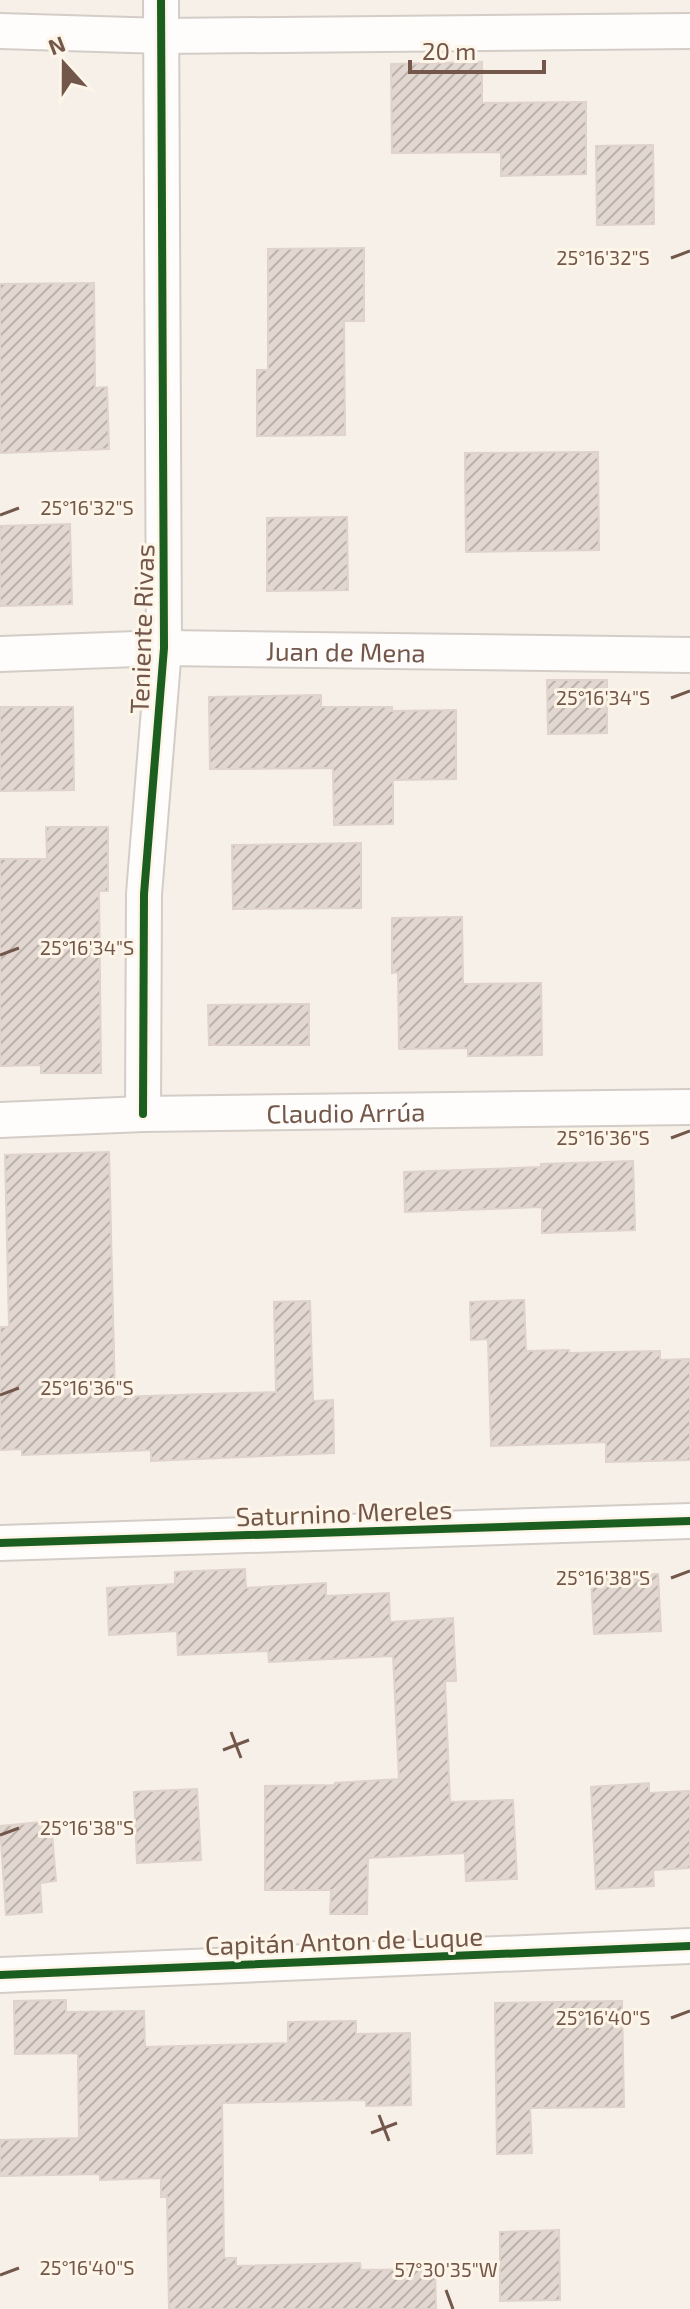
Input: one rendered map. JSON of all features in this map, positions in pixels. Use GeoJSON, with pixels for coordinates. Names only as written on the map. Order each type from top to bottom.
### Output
{"type":"FeatureCollection","features":[{"type":"Feature","properties":{"kind":"street","name":"Teniente Rivas"},"geometry":{"type":"LineString","coordinates":[[143,1114],[144,894],[164,648],[161,0]]}},
{"type":"Feature","properties":{"kind":"street"},"geometry":{"type":"LineString","coordinates":[[0,31],[163,36],[690,31]]}},
{"type":"Feature","properties":{"kind":"street","name":"Juan de Mena"},"geometry":{"type":"LineString","coordinates":[[0,654],[164,648],[690,655]]}},
{"type":"Feature","properties":{"kind":"street","name":"Claudio Arrúa"},"geometry":{"type":"LineString","coordinates":[[0,1120],[143,1114],[690,1107]]}},
{"type":"Feature","properties":{"kind":"street","name":"Saturnino Mereles"},"geometry":{"type":"LineString","coordinates":[[0,1543],[690,1521]]}},
{"type":"Feature","properties":{"kind":"street","name":"Capitán Anton de Luque"},"geometry":{"type":"LineString","coordinates":[[0,1975],[690,1946]]}},
{"type":"Feature","properties":{"kind":"building"},"geometry":{"type":"Polygon","coordinates":[[[482,62],[482,103],[586,102],[586,174],[501,176],[501,152],[392,153],[391,64],[482,62]]]}},
{"type":"Feature","properties":{"kind":"building"},"geometry":{"type":"Polygon","coordinates":[[[653,145],[654,224],[597,225],[596,146],[653,145]]]}},
{"type":"Feature","properties":{"kind":"building"},"geometry":{"type":"Polygon","coordinates":[[[364,248],[364,321],[344,321],[345,435],[257,436],[257,370],[268,370],[268,249],[364,248]]]}},
{"type":"Feature","properties":{"kind":"building"},"geometry":{"type":"Polygon","coordinates":[[[94,283],[95,388],[107,387],[109,449],[0,453],[0,284],[94,283]]]}},
{"type":"Feature","properties":{"kind":"building"},"geometry":{"type":"Polygon","coordinates":[[[598,452],[599,550],[466,552],[465,453],[598,452]]]}},
{"type":"Feature","properties":{"kind":"building"},"geometry":{"type":"Polygon","coordinates":[[[347,517],[348,590],[267,591],[267,518],[347,517]]]}},
{"type":"Feature","properties":{"kind":"building"},"geometry":{"type":"Polygon","coordinates":[[[70,524],[72,604],[0,606],[0,526],[70,524]]]}},
{"type":"Feature","properties":{"kind":"building"},"geometry":{"type":"Polygon","coordinates":[[[547,680],[607,680],[607,733],[548,734],[547,680]]]}},
{"type":"Feature","properties":{"kind":"building"},"geometry":{"type":"Polygon","coordinates":[[[321,695],[321,707],[392,707],[392,711],[456,710],[456,779],[393,780],[393,824],[334,825],[333,768],[210,769],[209,697],[321,695]]]}},
{"type":"Feature","properties":{"kind":"building"},"geometry":{"type":"Polygon","coordinates":[[[0,707],[73,707],[74,790],[0,791],[0,707]]]}},
{"type":"Feature","properties":{"kind":"building"},"geometry":{"type":"Polygon","coordinates":[[[46,827],[108,827],[108,891],[99,891],[101,1073],[41,1073],[41,1065],[0,1066],[0,859],[47,859],[46,827]]]}},
{"type":"Feature","properties":{"kind":"building"},"geometry":{"type":"Polygon","coordinates":[[[361,843],[361,908],[233,909],[232,845],[361,843]]]}},
{"type":"Feature","properties":{"kind":"building"},"geometry":{"type":"Polygon","coordinates":[[[462,917],[463,984],[541,983],[542,1055],[468,1056],[468,1048],[399,1049],[398,972],[392,973],[392,918],[462,917]]]}},
{"type":"Feature","properties":{"kind":"building"},"geometry":{"type":"Polygon","coordinates":[[[309,1004],[309,1045],[209,1045],[208,1005],[309,1004]]]}},
{"type":"Feature","properties":{"kind":"building"},"geometry":{"type":"Polygon","coordinates":[[[109,1152],[115,1397],[276,1392],[274,1302],[310,1301],[313,1401],[333,1400],[334,1453],[151,1461],[151,1450],[22,1455],[22,1449],[0,1450],[0,1327],[9,1327],[5,1155],[109,1152]]]}},
{"type":"Feature","properties":{"kind":"building"},"geometry":{"type":"Polygon","coordinates":[[[633,1161],[635,1230],[542,1233],[542,1207],[405,1212],[404,1172],[633,1161]]]}},
{"type":"Feature","properties":{"kind":"building"},"geometry":{"type":"Polygon","coordinates":[[[524,1300],[526,1351],[660,1351],[660,1360],[690,1359],[690,1460],[606,1462],[606,1442],[491,1446],[488,1339],[471,1340],[470,1302],[524,1300]]]}},
{"type":"Feature","properties":{"kind":"building"},"geometry":{"type":"Polygon","coordinates":[[[245,1569],[246,1588],[326,1583],[326,1596],[389,1593],[390,1622],[453,1618],[456,1681],[445,1681],[450,1802],[513,1800],[517,1879],[466,1881],[465,1853],[368,1858],[367,1914],[330,1914],[331,1890],[265,1890],[265,1786],[335,1785],[399,1779],[393,1656],[269,1662],[268,1651],[178,1655],[177,1631],[109,1635],[107,1588],[175,1584],[175,1572],[245,1569]]]}},
{"type":"Feature","properties":{"kind":"building"},"geometry":{"type":"Polygon","coordinates":[[[658,1574],[661,1631],[594,1634],[591,1577],[658,1574]]]}},
{"type":"Feature","properties":{"kind":"building"},"geometry":{"type":"Polygon","coordinates":[[[649,1783],[649,1793],[690,1791],[690,1868],[653,1870],[654,1886],[596,1889],[591,1787],[649,1783]]]}},
{"type":"Feature","properties":{"kind":"building"},"geometry":{"type":"Polygon","coordinates":[[[197,1789],[201,1860],[137,1863],[134,1792],[197,1789]]]}},
{"type":"Feature","properties":{"kind":"building"},"geometry":{"type":"Polygon","coordinates":[[[51,1821],[56,1881],[40,1883],[42,1912],[6,1915],[0,1826],[51,1821]]]}},
{"type":"Feature","properties":{"kind":"building"},"geometry":{"type":"Polygon","coordinates":[[[66,2000],[66,2012],[144,2011],[145,2047],[288,2043],[288,2022],[356,2021],[356,2034],[410,2033],[411,2105],[366,2106],[366,2100],[222,2103],[224,2258],[236,2258],[236,2266],[360,2263],[361,2270],[435,2269],[436,2309],[169,2309],[167,2197],[161,2197],[161,2178],[100,2180],[100,2174],[0,2176],[0,2140],[79,2138],[78,2053],[15,2054],[14,2001],[66,2000]]]}},
{"type":"Feature","properties":{"kind":"building"},"geometry":{"type":"Polygon","coordinates":[[[622,2001],[624,2107],[530,2108],[532,2153],[497,2154],[495,2003],[622,2001]]]}},
{"type":"Feature","properties":{"kind":"building"},"geometry":{"type":"Polygon","coordinates":[[[559,2230],[560,2300],[500,2301],[500,2232],[559,2230]]]}},
{"type":"Feature","properties":{"kind":"cycle path"},"geometry":{"type":"LineString","coordinates":[[143,1114],[144,894],[164,648],[161,0]]}},
{"type":"Feature","properties":{"kind":"cycle path"},"geometry":{"type":"LineString","coordinates":[[0,1543],[690,1521]]}},
{"type":"Feature","properties":{"kind":"cycle path"},"geometry":{"type":"LineString","coordinates":[[0,1975],[690,1946]]}}]}
